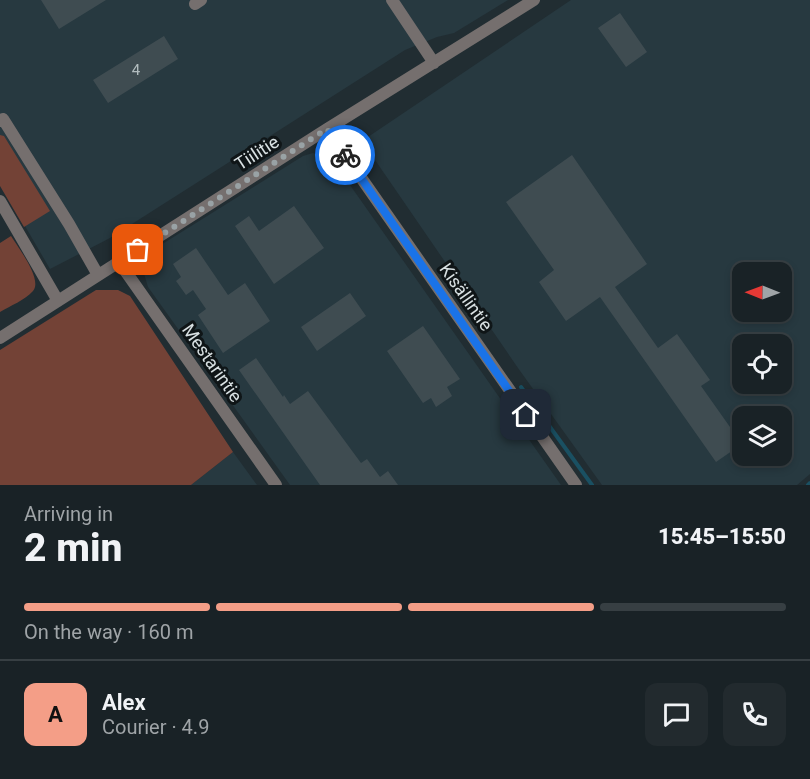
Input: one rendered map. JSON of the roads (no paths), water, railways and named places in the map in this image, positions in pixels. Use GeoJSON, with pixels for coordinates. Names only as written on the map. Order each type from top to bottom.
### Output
{"type":"FeatureCollection","features":[{"type":"Feature","properties":{"kind":"street"},"geometry":{"type":"LineString","coordinates":[[392,0],[434,63]]}},
{"type":"Feature","properties":{"kind":"street","name":"Tiilitie"},"geometry":{"type":"LineString","coordinates":[[0,338],[534,0]]}},
{"type":"Feature","properties":{"kind":"street"},"geometry":{"type":"LineString","coordinates":[[0,121],[3,119],[98,275]]}},
{"type":"Feature","properties":{"kind":"street","name":"Kisällintie"},"geometry":{"type":"LineString","coordinates":[[327,129],[576,485]]}},
{"type":"Feature","properties":{"kind":"street"},"geometry":{"type":"LineString","coordinates":[[0,201],[58,301]]}},
{"type":"Feature","properties":{"kind":"street","name":"Mestarintie"},"geometry":{"type":"LineString","coordinates":[[120,262],[276,485]]}},
{"type":"Feature","properties":{"kind":"waterway"},"geometry":{"type":"LineString","coordinates":[[521,387],[592,485]]}}]}
